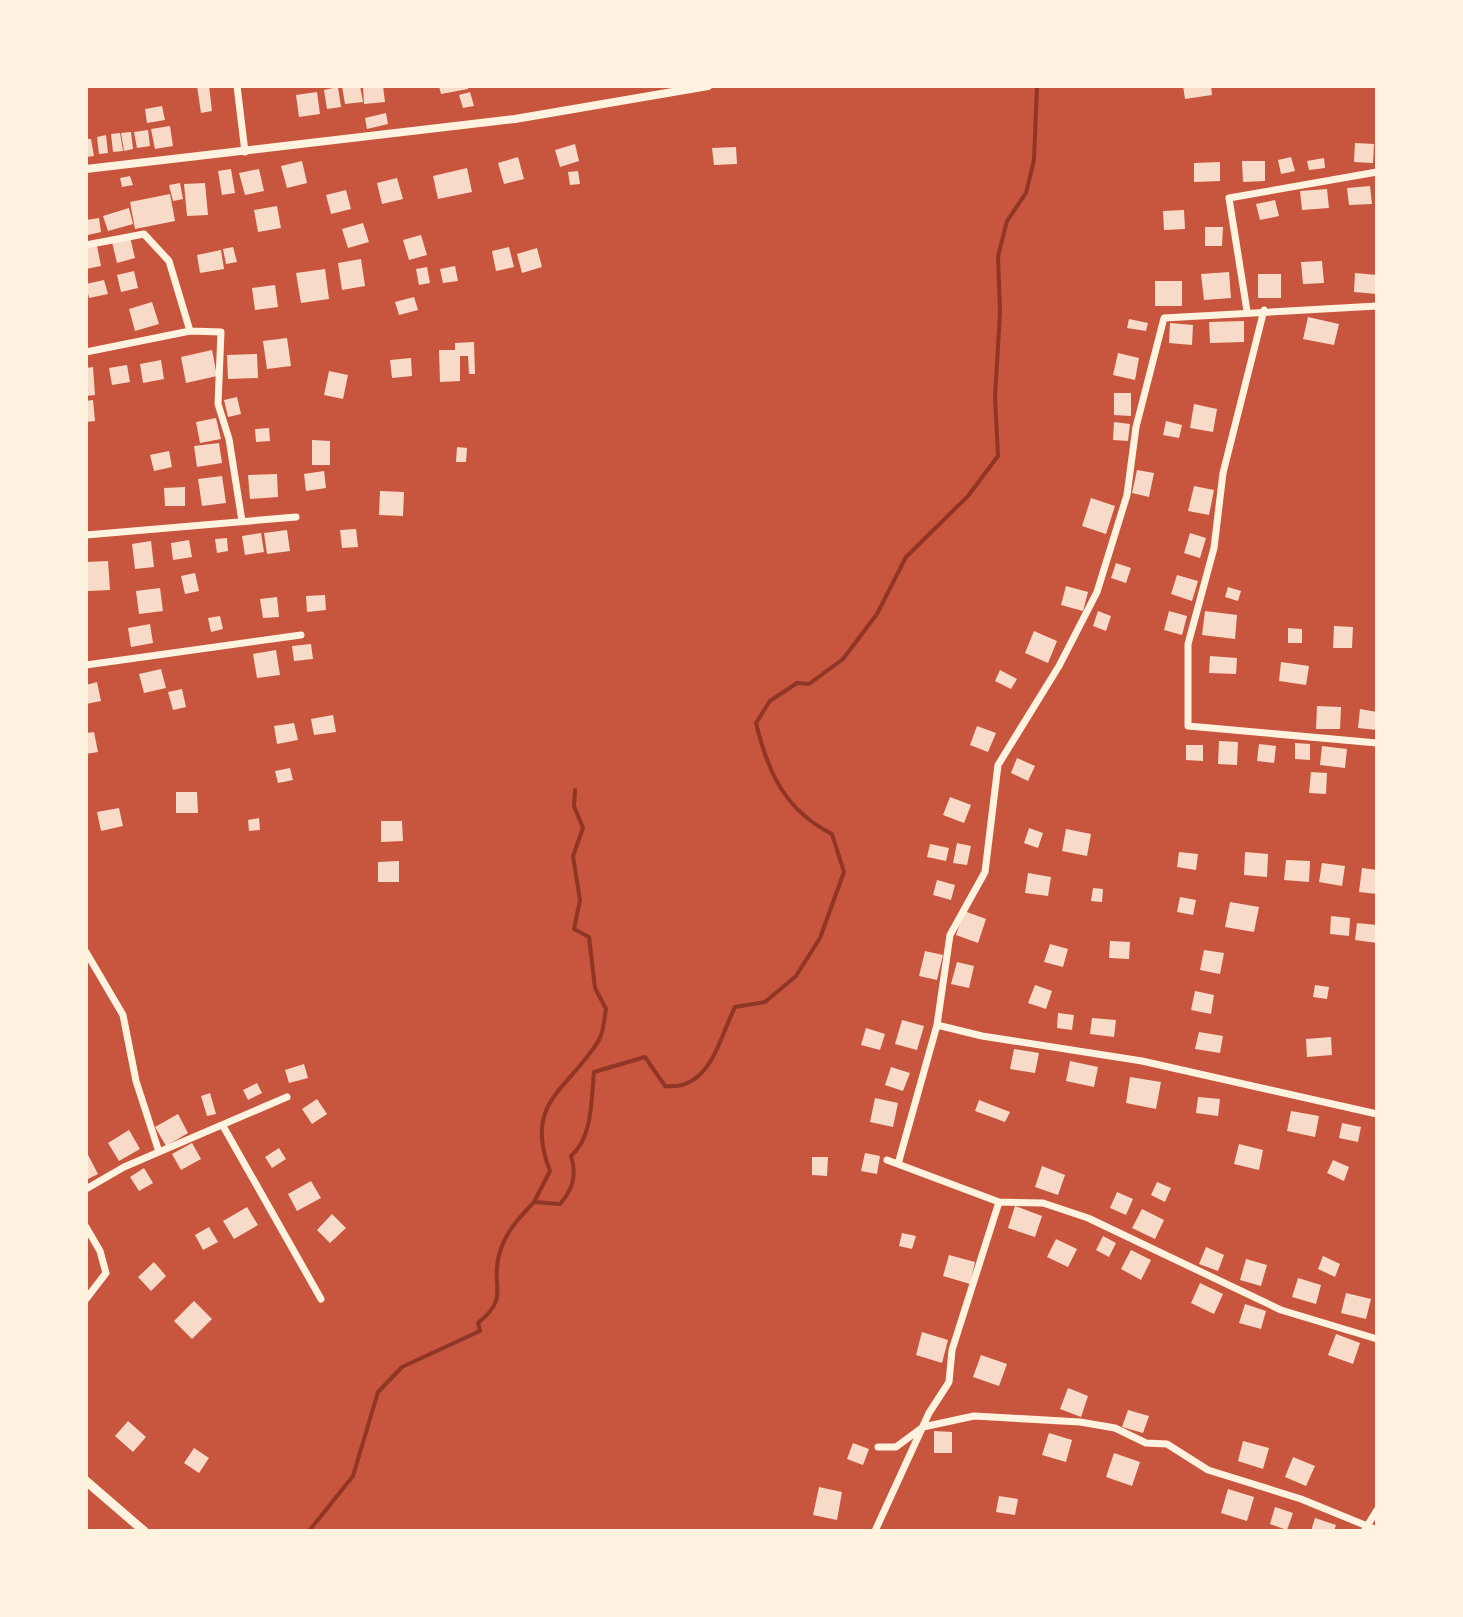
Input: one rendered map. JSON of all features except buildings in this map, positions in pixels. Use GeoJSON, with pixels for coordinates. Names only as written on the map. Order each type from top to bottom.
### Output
{"type":"FeatureCollection","features":[{"type":"Feature","properties":{"kind":"main road"},"geometry":{"type":"LineString","coordinates":[[86,1481],[144,1531]]}},
{"type":"Feature","properties":{"kind":"street"},"geometry":{"type":"LineString","coordinates":[[237,86],[245,152]]}},
{"type":"Feature","properties":{"kind":"street"},"geometry":{"type":"LineString","coordinates":[[86,169],[528,117],[708,86]]}},
{"type":"Feature","properties":{"kind":"street"},"geometry":{"type":"LineString","coordinates":[[1247,311],[1229,198],[1377,172]]}},
{"type":"Feature","properties":{"kind":"street"},"geometry":{"type":"LineString","coordinates":[[86,245],[144,234],[169,261],[190,331]]}},
{"type":"Feature","properties":{"kind":"street"},"geometry":{"type":"LineString","coordinates":[[898,1164],[937,1025],[950,935],[985,872],[998,765],[1059,666],[1097,592],[1127,495],[1136,427],[1164,318],[1377,306]]}},
{"type":"Feature","properties":{"kind":"street"},"geometry":{"type":"LineString","coordinates":[[1264,310],[1223,473],[1214,548],[1188,644],[1188,726],[1377,743]]}},
{"type":"Feature","properties":{"kind":"street"},"geometry":{"type":"LineString","coordinates":[[86,352],[190,331],[221,332],[218,404],[229,439],[242,521]]}},
{"type":"Feature","properties":{"kind":"street"},"geometry":{"type":"LineString","coordinates":[[86,535],[296,517]]}},
{"type":"Feature","properties":{"kind":"street"},"geometry":{"type":"LineString","coordinates":[[86,665],[301,635]]}},
{"type":"Feature","properties":{"kind":"street"},"geometry":{"type":"LineString","coordinates":[[86,952],[123,1015],[136,1081],[159,1152]]}},
{"type":"Feature","properties":{"kind":"street"},"geometry":{"type":"LineString","coordinates":[[937,1025],[982,1036],[1142,1061],[1377,1114]]}},
{"type":"Feature","properties":{"kind":"street"},"geometry":{"type":"LineString","coordinates":[[86,1189],[124,1167],[287,1097]]}},
{"type":"Feature","properties":{"kind":"street"},"geometry":{"type":"LineString","coordinates":[[223,1126],[321,1299]]}},
{"type":"Feature","properties":{"kind":"street"},"geometry":{"type":"LineString","coordinates":[[887,1160],[999,1202],[1043,1203],[1088,1218],[1258,1300],[1377,1339]]}},
{"type":"Feature","properties":{"kind":"street"},"geometry":{"type":"LineString","coordinates":[[875,1531],[923,1427],[949,1382],[952,1350],[999,1202]]}},
{"type":"Feature","properties":{"kind":"street"},"geometry":{"type":"LineString","coordinates":[[86,1227],[100,1251],[106,1273],[86,1299]]}},
{"type":"Feature","properties":{"kind":"street"},"geometry":{"type":"LineString","coordinates":[[878,1447],[896,1447],[923,1427],[974,1416],[1056,1418],[1115,1428],[1146,1443],[1167,1444],[1208,1470],[1377,1530]]}},
{"type":"Feature","properties":{"kind":"street"},"geometry":{"type":"LineString","coordinates":[[1366,1528],[1377,1510]]}},
{"type":"Feature","properties":{"kind":"waterway"},"geometry":{"type":"LineString","coordinates":[[309,1531],[353,1476],[378,1392],[402,1367],[480,1331],[478,1323],[488,1314],[497,1298],[497,1266],[508,1233],[534,1202],[560,1204],[568,1193],[574,1176],[571,1156],[583,1139],[590,1117],[594,1072],[645,1057],[665,1086],[693,1080],[711,1060],[735,1007],[765,1002],[796,976],[820,938],[844,872],[832,834],[802,814],[781,788],[766,758],[756,723],[770,701],[797,683],[809,684],[843,659],[877,614],[906,557],[968,496],[998,456],[995,397],[1000,312],[998,256],[1007,221],[1026,193],[1034,160],[1037,86]]}},
{"type":"Feature","properties":{"kind":"waterway"},"geometry":{"type":"LineString","coordinates":[[534,1202],[550,1171],[543,1147],[545,1112],[599,1040],[606,1009],[595,988],[589,937],[574,929],[580,900],[573,856],[583,828],[574,806],[575,790]]}}]}
